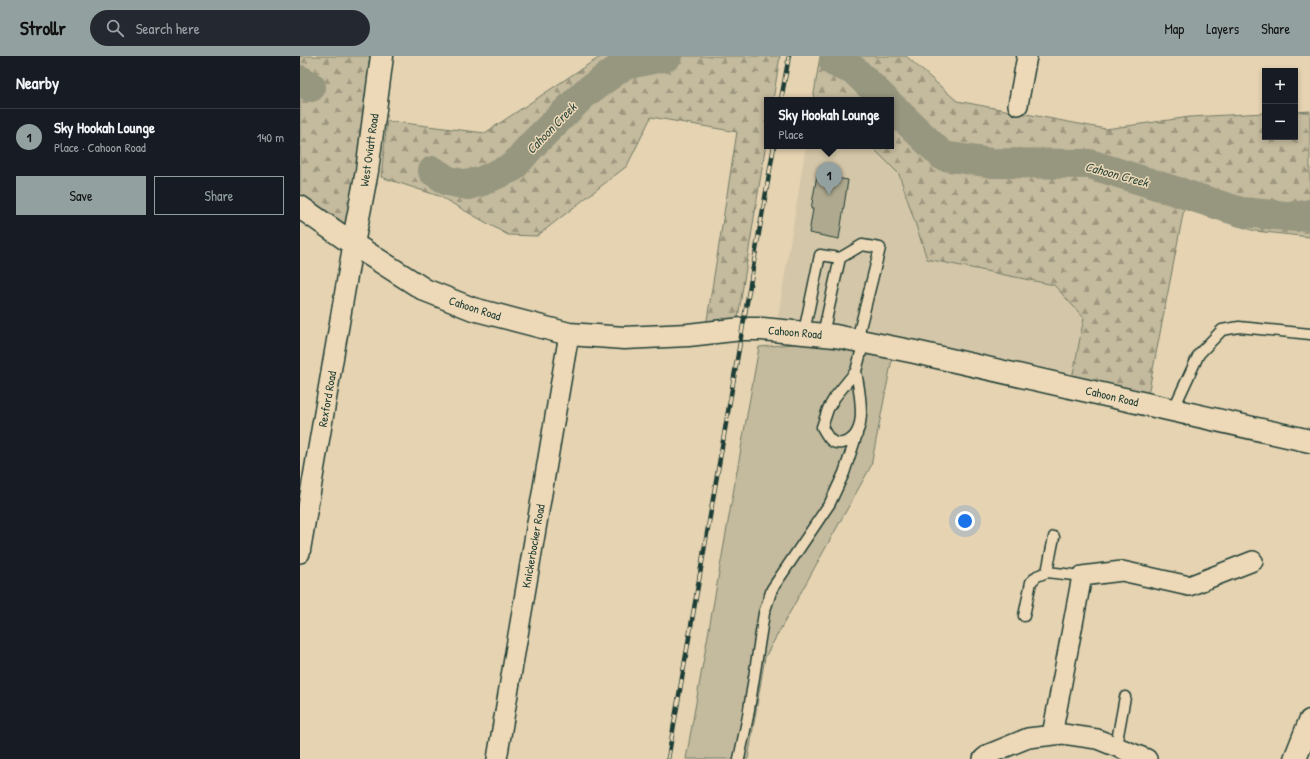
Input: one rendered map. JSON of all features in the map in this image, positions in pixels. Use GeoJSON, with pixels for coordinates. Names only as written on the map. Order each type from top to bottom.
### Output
{"type":"FeatureCollection","features":[{"type":"Feature","properties":{"kind":"street","name":"West Oviatt Road"},"geometry":{"type":"LineString","coordinates":[[353,244],[367,171],[382,56]]}},
{"type":"Feature","properties":{"kind":"street"},"geometry":{"type":"LineString","coordinates":[[1018,105],[1026,56]]}},
{"type":"Feature","properties":{"kind":"street","name":"Cahoon Road"},"geometry":{"type":"LineString","coordinates":[[300,207],[353,244],[424,290],[472,310],[569,334],[624,338],[688,335],[742,329],[814,333],[915,352],[1310,441]]}},
{"type":"Feature","properties":{"kind":"street","name":"Rexford Road"},"geometry":{"type":"LineString","coordinates":[[300,553],[353,244]]}},
{"type":"Feature","properties":{"kind":"street","name":"Knickerbocker Road"},"geometry":{"type":"LineString","coordinates":[[497,759],[569,334]]}},
{"type":"Feature","properties":{"kind":"street"},"geometry":{"type":"LineString","coordinates":[[1052,735],[1082,576],[1122,571],[1189,586],[1252,561]]}},
{"type":"Feature","properties":{"kind":"street"},"geometry":{"type":"LineString","coordinates":[[1295,759],[1310,721]]}},
{"type":"Feature","properties":{"kind":"street"},"geometry":{"type":"LineString","coordinates":[[983,759],[989,754],[1028,738],[1063,734],[1097,739],[1147,759]]}},
{"type":"Feature","properties":{"kind":"lane"},"geometry":{"type":"LineString","coordinates":[[739,759],[764,613],[772,589],[830,503],[844,473],[857,434],[861,419],[861,399],[856,371],[880,248],[862,245],[840,258],[820,255],[814,333]]}},
{"type":"Feature","properties":{"kind":"lane"},"geometry":{"type":"LineString","coordinates":[[814,333],[840,258]]}},
{"type":"Feature","properties":{"kind":"lane"},"geometry":{"type":"LineString","coordinates":[[1173,410],[1199,354],[1222,330],[1239,327],[1310,334]]}},
{"type":"Feature","properties":{"kind":"lane"},"geometry":{"type":"LineString","coordinates":[[856,371],[835,397],[828,409],[822,427],[828,439],[838,444],[849,442],[857,434]]}},
{"type":"Feature","properties":{"kind":"lane"},"geometry":{"type":"LineString","coordinates":[[1047,572],[1054,537]]}},
{"type":"Feature","properties":{"kind":"lane"},"geometry":{"type":"LineString","coordinates":[[1024,616],[1031,582],[1037,576],[1047,572],[1082,576]]}},
{"type":"Feature","properties":{"kind":"lane"},"geometry":{"type":"LineString","coordinates":[[1116,746],[1125,697]]}},
{"type":"Feature","properties":{"kind":"shaded area"},"geometry":{"type":"Polygon","coordinates":[[[806,149],[874,149],[899,174],[928,259],[1054,285],[1084,318],[1072,379],[777,323],[806,149]]]}},
{"type":"Feature","properties":{"kind":"green space"},"geometry":{"type":"Polygon","coordinates":[[[300,56],[376,56],[349,232],[300,196],[300,56]]]}},
{"type":"Feature","properties":{"kind":"green space"},"geometry":{"type":"Polygon","coordinates":[[[602,56],[780,56],[773,97],[764,97],[765,149],[737,324],[706,326],[737,132],[651,117],[627,166],[537,236],[508,235],[439,196],[381,177],[387,121],[485,133],[602,56]]]}},
{"type":"Feature","properties":{"kind":"green space"},"geometry":{"type":"Polygon","coordinates":[[[820,56],[906,56],[957,101],[1106,129],[1190,117],[1262,113],[1262,140],[1298,140],[1298,112],[1310,111],[1310,237],[1255,231],[1184,209],[1148,395],[1072,379],[1084,318],[1054,285],[927,259],[899,174],[874,149],[894,149],[894,97],[813,97],[820,56]]]}},
{"type":"Feature","properties":{"kind":"green space"},"geometry":{"type":"Polygon","coordinates":[[[815,342],[893,354],[871,466],[765,657],[748,759],[686,759],[759,347],[815,342]]]}},
{"type":"Feature","properties":{"kind":"building"},"geometry":{"type":"Polygon","coordinates":[[[817,175],[848,180],[839,239],[809,233],[813,209],[811,209],[817,175]]]}},
{"type":"Feature","properties":{"kind":"waterway","name":"Cahoon Creek"},"geometry":{"type":"LineString","coordinates":[[433,171],[448,181],[468,185],[482,181],[513,167],[531,146],[585,93],[624,65],[667,56]]}},
{"type":"Feature","properties":{"kind":"waterway","name":"Cahoon Creek"},"geometry":{"type":"LineString","coordinates":[[834,62],[855,71],[882,97]]}},
{"type":"Feature","properties":{"kind":"waterway","name":"Cahoon Creek"},"geometry":{"type":"LineString","coordinates":[[300,80],[311,87]]}},
{"type":"Feature","properties":{"kind":"waterway","name":"Cahoon Creek"},"geometry":{"type":"LineString","coordinates":[[894,109],[943,156],[992,163],[1090,164],[1241,212],[1296,217],[1310,214]]}},
{"type":"Feature","properties":{"kind":"railway"},"geometry":{"type":"LineString","coordinates":[[782,97],[789,56]]}},
{"type":"Feature","properties":{"kind":"railway"},"geometry":{"type":"LineString","coordinates":[[668,759],[773,149]]}},
{"type":"Feature","properties":{"kind":"place","name":"Sky Hookah Lounge"},"geometry":{"type":"Point","coordinates":[829,195]}}]}
